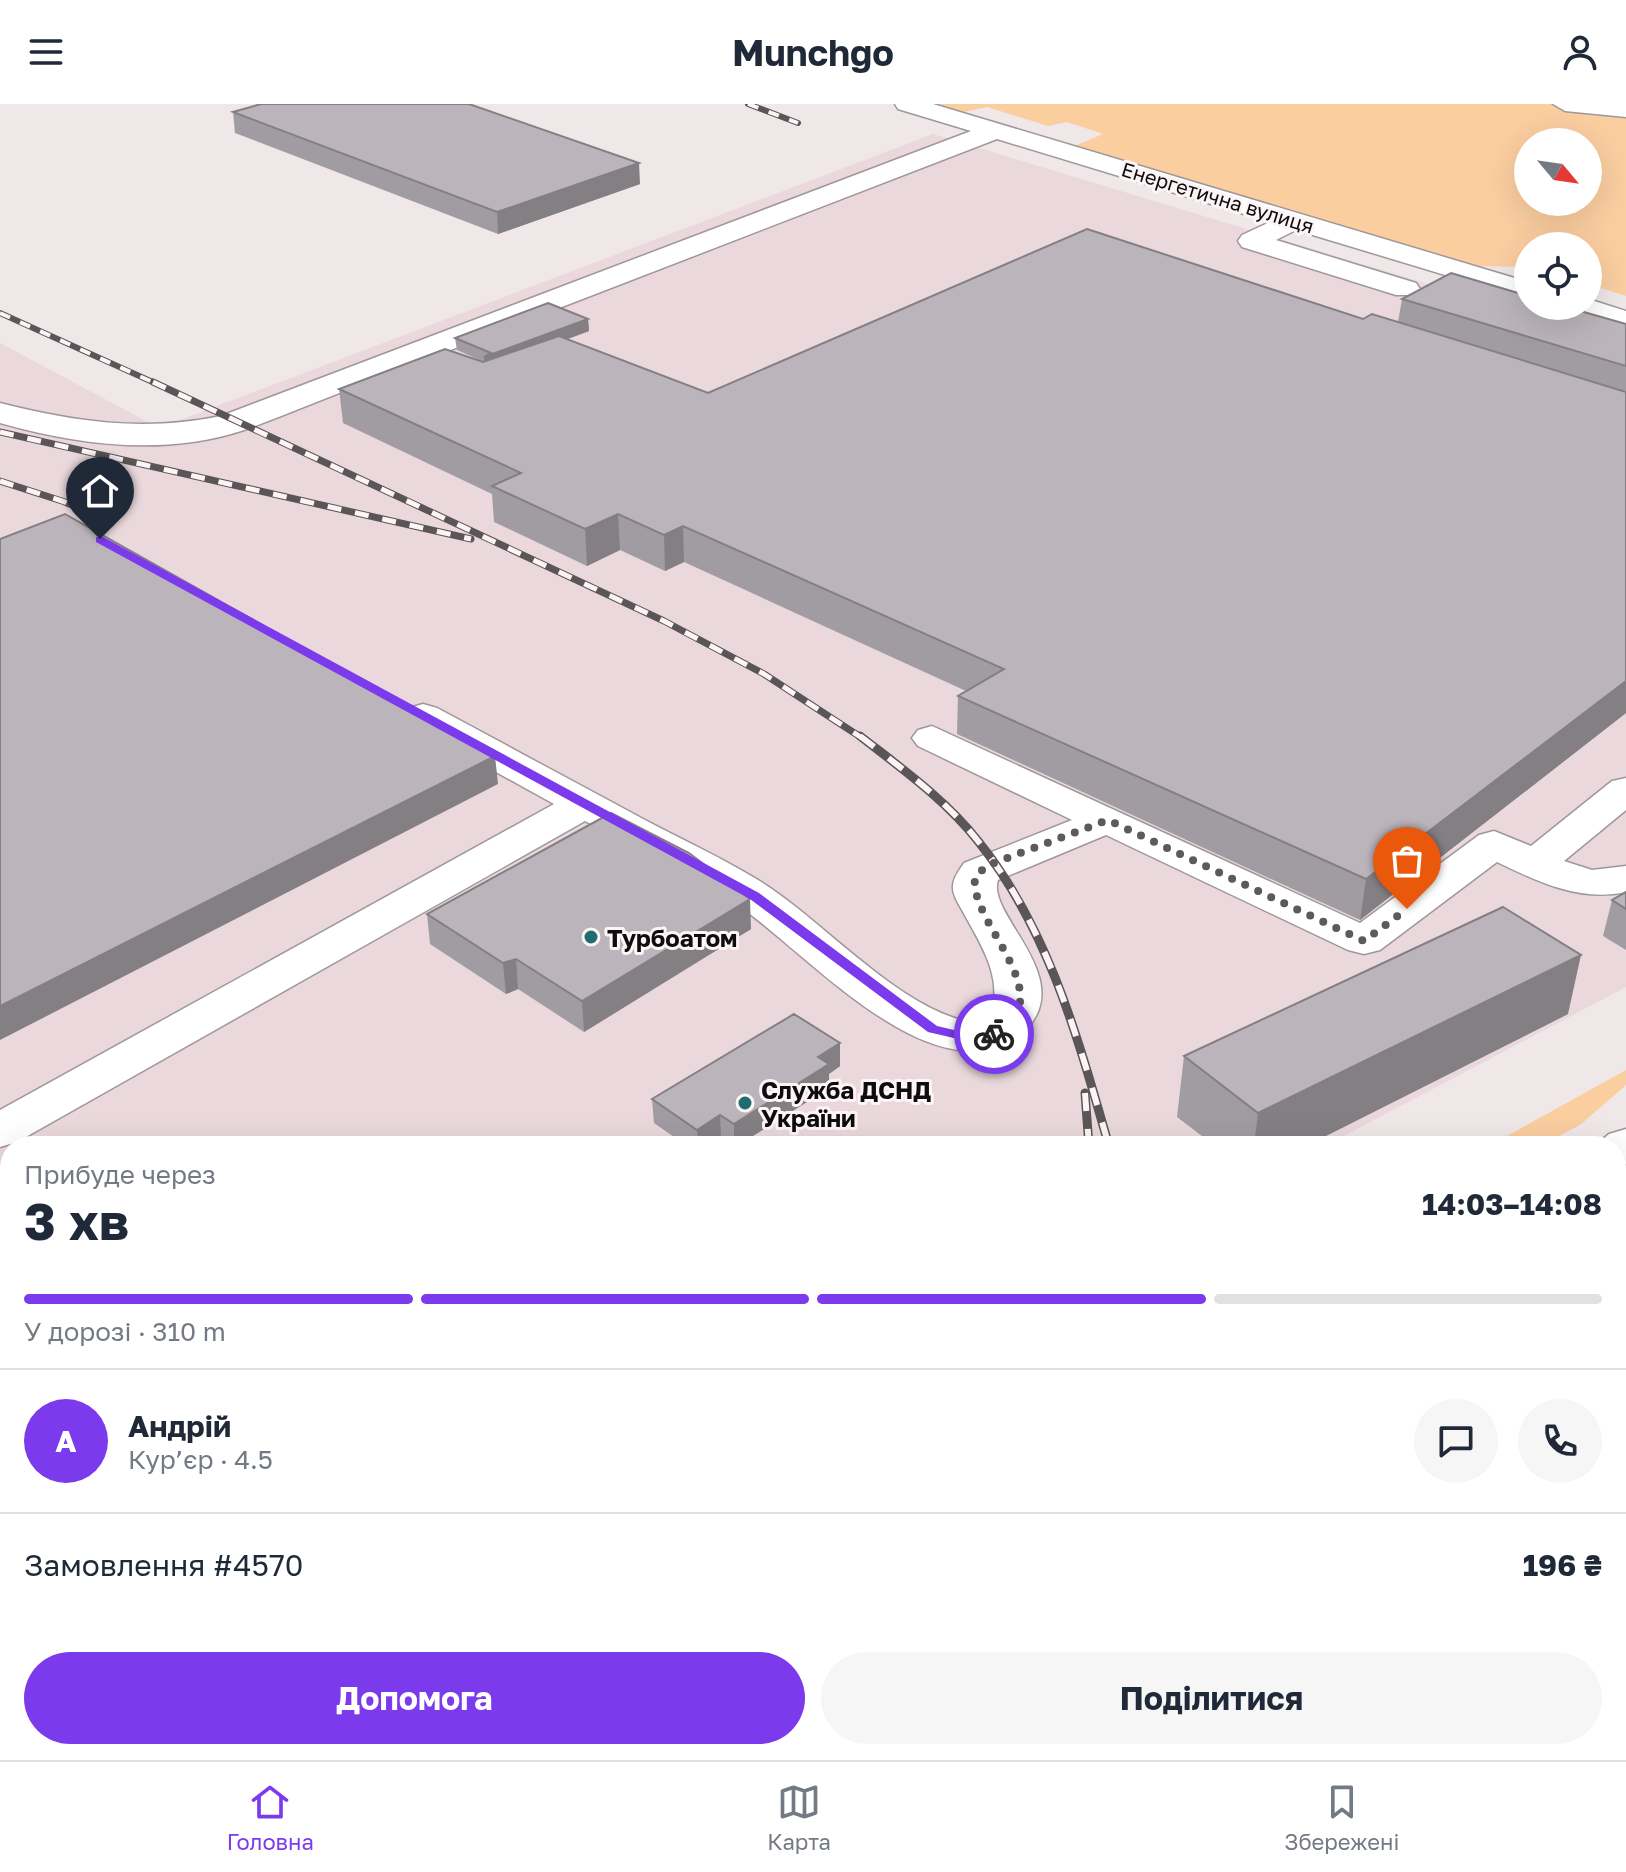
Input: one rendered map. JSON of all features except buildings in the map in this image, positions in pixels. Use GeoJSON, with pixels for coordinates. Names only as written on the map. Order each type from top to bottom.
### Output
{"type":"FeatureCollection","features":[{"type":"Feature","properties":{"kind":"street","name":"Енергетична вулиця"},"geometry":{"type":"LineString","coordinates":[[907,104],[1514,287]]}},
{"type":"Feature","properties":{"kind":"street"},"geometry":{"type":"LineString","coordinates":[[1565,104],[1626,110]]}},
{"type":"Feature","properties":{"kind":"street"},"geometry":{"type":"LineString","coordinates":[[0,413],[93,435],[172,434],[241,420],[995,131]]}},
{"type":"Feature","properties":{"kind":"street"},"geometry":{"type":"LineString","coordinates":[[1295,220],[1252,241],[1406,289]]}},
{"type":"Feature","properties":{"kind":"street"},"geometry":{"type":"LineString","coordinates":[[1602,313],[1626,320]]}},
{"type":"Feature","properties":{"kind":"street"},"geometry":{"type":"LineString","coordinates":[[357,376],[381,387],[439,365],[451,370]]}},
{"type":"Feature","properties":{"kind":"street"},"geometry":{"type":"LineString","coordinates":[[391,699],[755,896],[916,1020],[932,1029],[971,1038],[1002,1030],[1018,1007],[1020,991],[1013,968],[977,897],[975,878],[986,866],[1108,820]]}},
{"type":"Feature","properties":{"kind":"street"},"geometry":{"type":"LineString","coordinates":[[932,738],[1364,941],[1494,844],[1592,885],[1626,879]]}},
{"type":"Feature","properties":{"kind":"street"},"geometry":{"type":"LineString","coordinates":[[1536,863],[1626,790]]}},
{"type":"Feature","properties":{"kind":"street"},"geometry":{"type":"LineString","coordinates":[[0,1131],[585,804]]}},
{"type":"Feature","properties":{"kind":"shaded area"},"geometry":{"type":"Polygon","coordinates":[[[928,104],[1626,104],[1626,296],[1602,288],[1602,232],[1514,232],[1514,267],[1474,266],[1072,147],[1103,134],[1067,122],[1048,126],[987,107],[959,113],[928,104]]]}},
{"type":"Feature","properties":{"kind":"shaded area","name":"Турбоатом"},"geometry":{"type":"Polygon","coordinates":[[[933,134],[1514,310],[1514,320],[1547,320],[1626,344],[1626,987],[1344,1136],[0,1136],[0,343],[159,428],[933,134]]]}},
{"type":"Feature","properties":{"kind":"shaded area"},"geometry":{"type":"Polygon","coordinates":[[[1626,1070],[1626,1085],[1580,1125],[1559,1136],[1507,1136],[1626,1070]]]}},
{"type":"Feature","properties":{"kind":"railway"},"geometry":{"type":"LineString","coordinates":[[748,104],[798,123]]}},
{"type":"Feature","properties":{"kind":"railway"},"geometry":{"type":"LineString","coordinates":[[0,313],[157,384]]}},
{"type":"Feature","properties":{"kind":"railway"},"geometry":{"type":"LineString","coordinates":[[153,382],[664,621],[764,674],[862,738]]}},
{"type":"Feature","properties":{"kind":"railway"},"geometry":{"type":"LineString","coordinates":[[0,432],[471,539]]}},
{"type":"Feature","properties":{"kind":"railway"},"geometry":{"type":"LineString","coordinates":[[0,481],[65,502],[111,523]]}},
{"type":"Feature","properties":{"kind":"railway"},"geometry":{"type":"LineString","coordinates":[[860,736],[952,812],[1003,875],[1024,911],[1058,986],[1106,1136]]}},
{"type":"Feature","properties":{"kind":"railway"},"geometry":{"type":"LineString","coordinates":[[1085,1093],[1088,1136]]}},
{"type":"Feature","properties":{"kind":"way so far"},"geometry":{"type":"LineString","coordinates":[[994,1034],[1012,1018],[1018,1007],[1020,991],[1013,968],[977,897],[975,878],[986,866],[1108,820],[1364,941],[1407,909]]}},
{"type":"Feature","properties":{"kind":"place","name":"Турбоатом"},"geometry":{"type":"Point","coordinates":[591,937]}},
{"type":"Feature","properties":{"kind":"place","name":"Служба ДСНД України"},"geometry":{"type":"Point","coordinates":[745,1103]}},
{"type":"Feature","properties":{"kind":"route"},"geometry":{"type":"LineString","coordinates":[[100,539],[755,896],[916,1020],[932,1029],[971,1038],[994,1034]]}}]}
